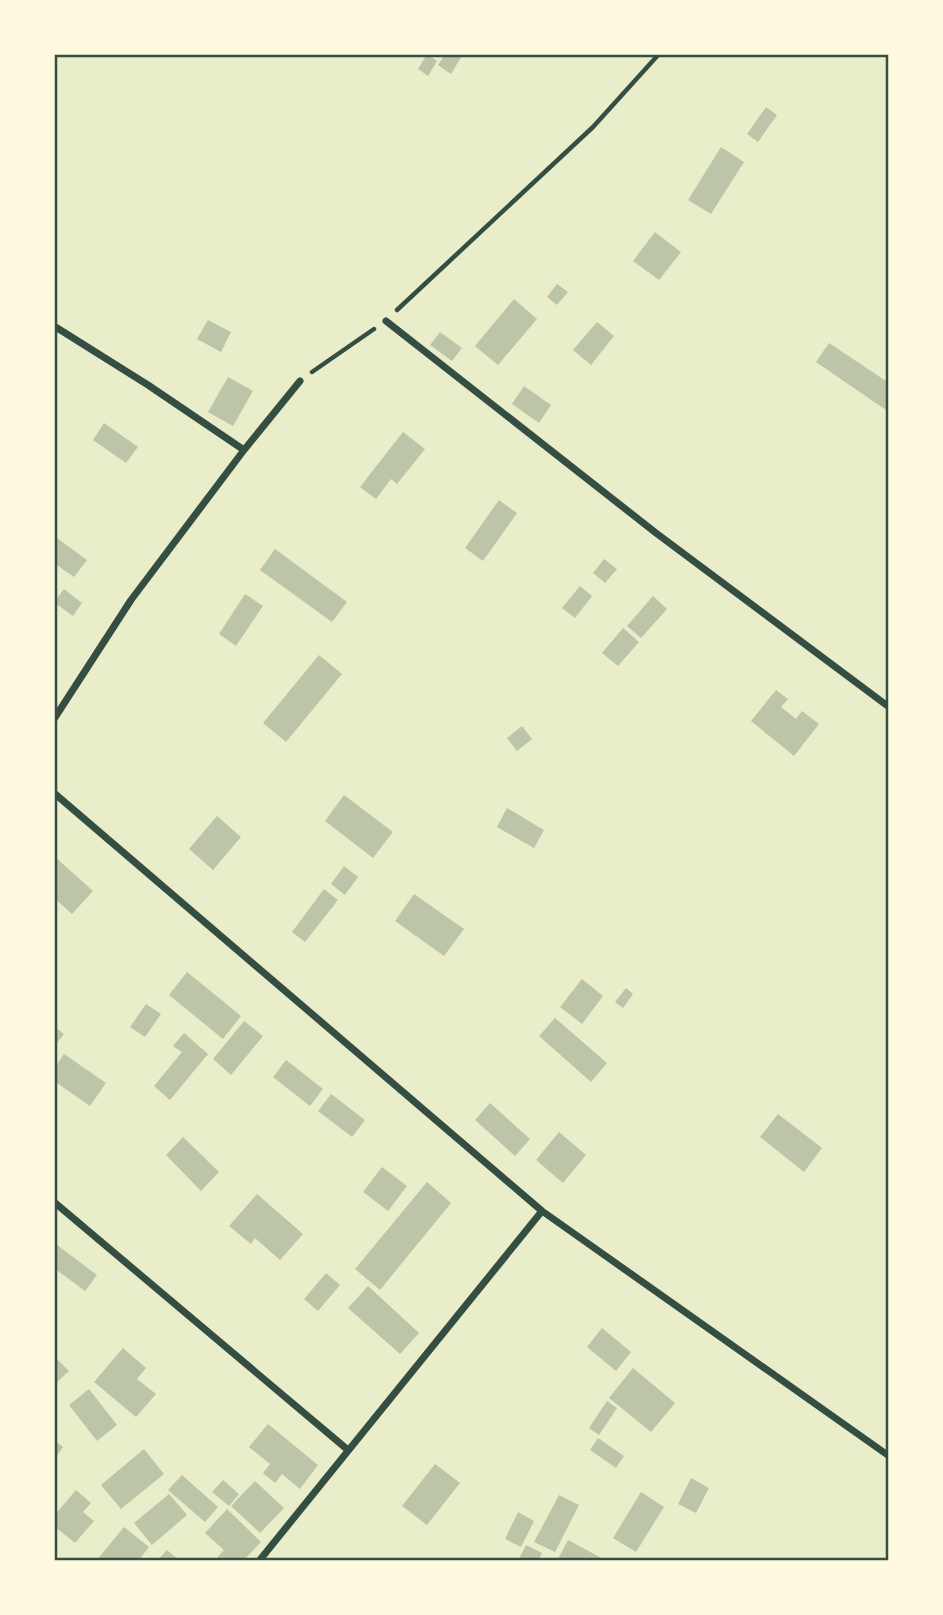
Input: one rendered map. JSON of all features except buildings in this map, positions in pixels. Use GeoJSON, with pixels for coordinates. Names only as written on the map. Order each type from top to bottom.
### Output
{"type":"FeatureCollection","features":[{"type":"Feature","properties":{"kind":"street"},"geometry":{"type":"LineString","coordinates":[[386,321],[656,533],[889,707]]}},
{"type":"Feature","properties":{"kind":"street"},"geometry":{"type":"LineString","coordinates":[[54,326],[244,450]]}},
{"type":"Feature","properties":{"kind":"street"},"geometry":{"type":"LineString","coordinates":[[54,719],[131,600],[244,450],[300,381]]}},
{"type":"Feature","properties":{"kind":"street"},"geometry":{"type":"LineString","coordinates":[[54,793],[541,1211],[889,1456]]}},
{"type":"Feature","properties":{"kind":"street"},"geometry":{"type":"LineString","coordinates":[[54,1202],[348,1450]]}},
{"type":"Feature","properties":{"kind":"street"},"geometry":{"type":"LineString","coordinates":[[259,1561],[541,1211]]}},
{"type":"Feature","properties":{"kind":"path"},"geometry":{"type":"LineString","coordinates":[[300,381],[386,321],[593,127],[659,54]]}}]}
